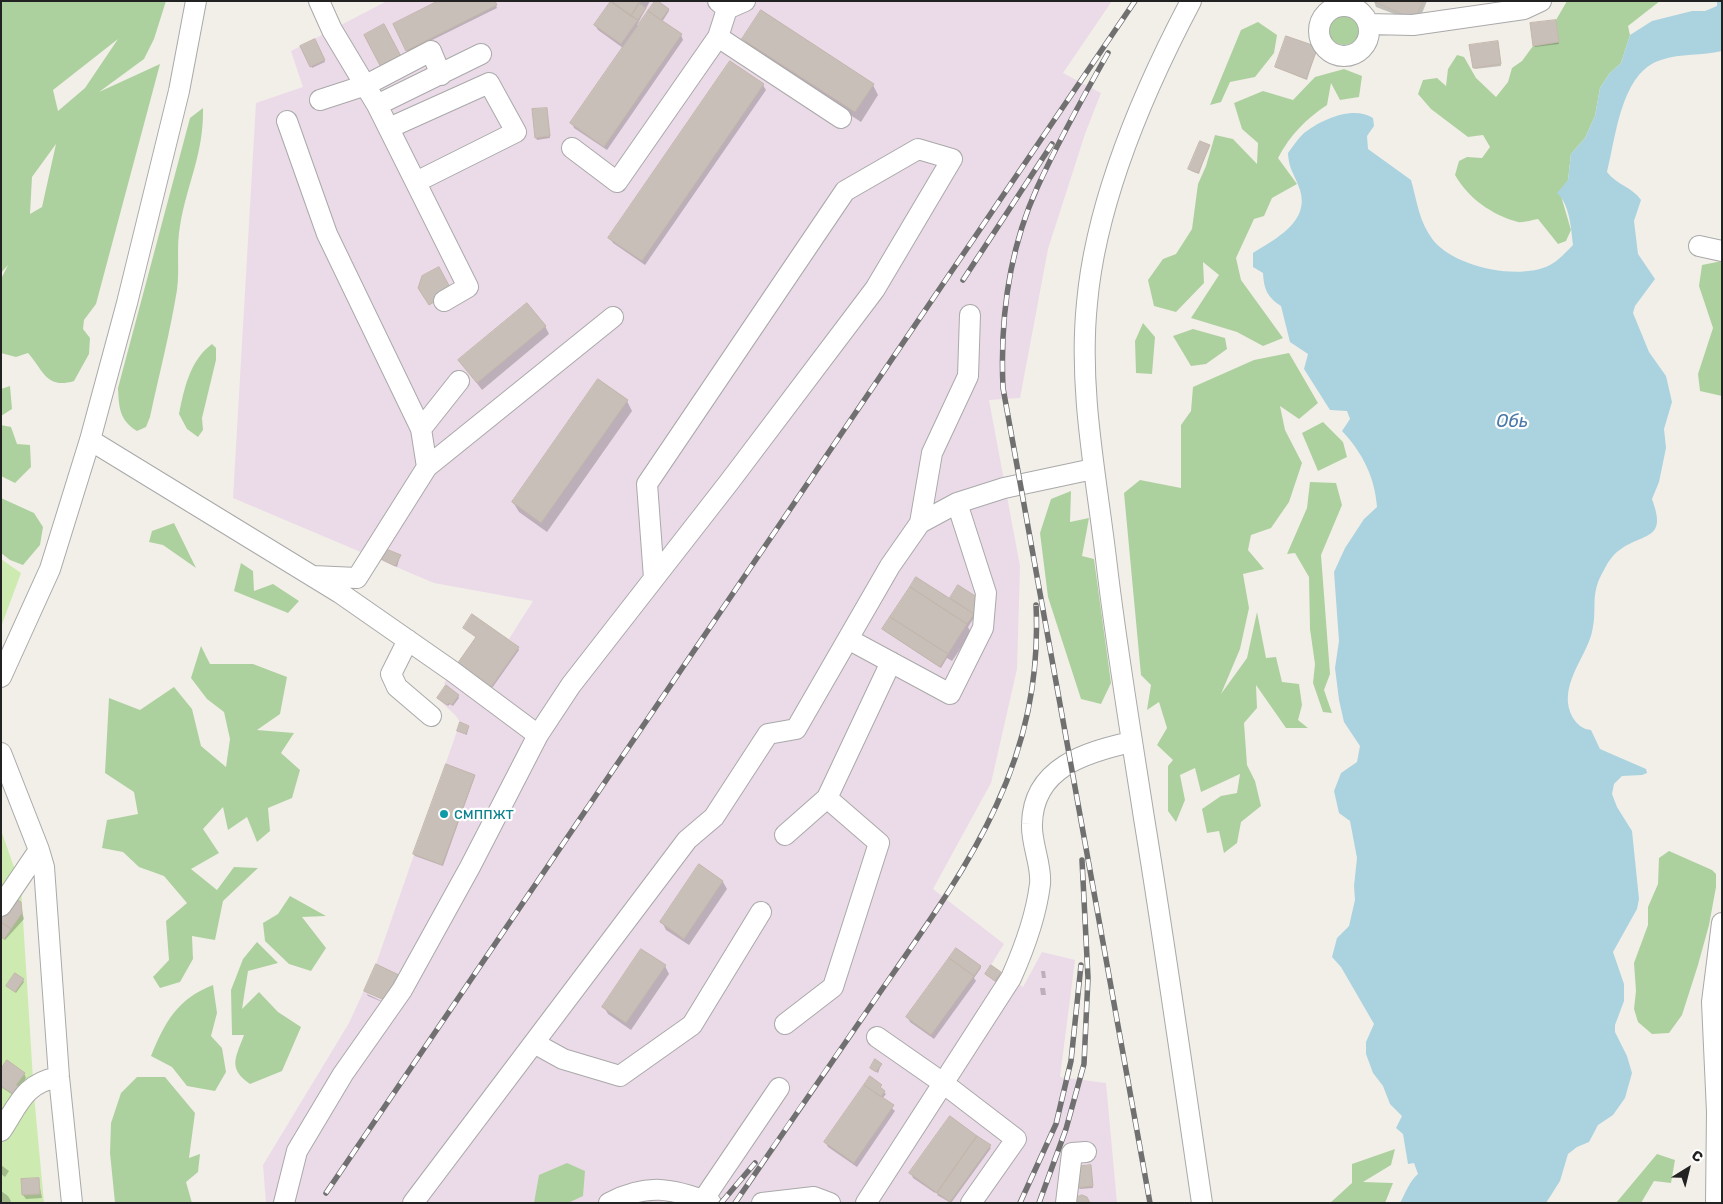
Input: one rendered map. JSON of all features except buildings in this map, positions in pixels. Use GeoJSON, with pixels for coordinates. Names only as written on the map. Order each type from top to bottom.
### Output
{"type":"FeatureCollection","features":[{"type":"Feature","properties":{"kind":"street"},"geometry":{"type":"LineString","coordinates":[[1,677],[60,542],[90,440],[127,303],[180,91],[196,1]]}},
{"type":"Feature","properties":{"kind":"street"},"geometry":{"type":"LineString","coordinates":[[319,1],[332,30],[377,104],[468,287],[444,301]]}},
{"type":"Feature","properties":{"kind":"street"},"geometry":{"type":"LineString","coordinates":[[1191,1],[1158,65],[1134,123],[1109,199],[1087,300],[1085,358],[1086,404],[1093,469],[1132,742],[1202,1203]]}},
{"type":"Feature","properties":{"kind":"street"},"geometry":{"type":"LineString","coordinates":[[1368,24],[1413,25],[1524,9],[1541,1]]}},
{"type":"Feature","properties":{"kind":"street"},"geometry":{"type":"LineString","coordinates":[[572,148],[617,182],[718,37],[730,4]]}},
{"type":"Feature","properties":{"kind":"street"},"geometry":{"type":"LineString","coordinates":[[1338,4],[1356,9],[1368,24],[1368,37],[1356,52],[1344,56],[1332,52],[1322,43],[1320,24],[1326,13],[1338,4]]}},
{"type":"Feature","properties":{"kind":"street"},"geometry":{"type":"LineString","coordinates":[[718,37],[841,118]]}},
{"type":"Feature","properties":{"kind":"street"},"geometry":{"type":"LineString","coordinates":[[320,100],[366,85],[431,51],[441,76]]}},
{"type":"Feature","properties":{"kind":"street"},"geometry":{"type":"LineString","coordinates":[[377,104],[441,76],[482,54]]}},
{"type":"Feature","properties":{"kind":"street"},"geometry":{"type":"LineString","coordinates":[[389,128],[489,83],[516,132],[416,182]]}},
{"type":"Feature","properties":{"kind":"street"},"geometry":{"type":"LineString","coordinates":[[287,121],[327,234],[421,429],[427,467]]}},
{"type":"Feature","properties":{"kind":"street"},"geometry":{"type":"LineString","coordinates":[[284,1203],[297,1151],[343,1074],[402,990],[470,867],[538,735],[571,685],[654,578],[875,289],[952,159],[918,150],[844,191],[647,484],[654,578]]}},
{"type":"Feature","properties":{"kind":"street"},"geometry":{"type":"LineString","coordinates":[[1699,246],[1722,251]]}},
{"type":"Feature","properties":{"kind":"street"},"geometry":{"type":"LineString","coordinates":[[413,1203],[687,840],[714,817],[768,734],[796,729],[890,566],[920,523],[932,453],[968,376],[970,315]]}},
{"type":"Feature","properties":{"kind":"street"},"geometry":{"type":"LineString","coordinates":[[311,576],[357,578],[427,467],[613,317]]}},
{"type":"Feature","properties":{"kind":"street"},"geometry":{"type":"LineString","coordinates":[[421,429],[459,381]]}},
{"type":"Feature","properties":{"kind":"street"},"geometry":{"type":"LineString","coordinates":[[90,440],[311,576],[408,640],[538,735]]}},
{"type":"Feature","properties":{"kind":"street"},"geometry":{"type":"LineString","coordinates":[[920,523],[957,503],[1004,488],[1093,469]]}},
{"type":"Feature","properties":{"kind":"street"},"geometry":{"type":"LineString","coordinates":[[848,639],[950,694],[983,628],[986,593],[957,503]]}},
{"type":"Feature","properties":{"kind":"street"},"geometry":{"type":"LineString","coordinates":[[408,640],[391,674],[397,687],[431,716]]}},
{"type":"Feature","properties":{"kind":"street"},"geometry":{"type":"LineString","coordinates":[[785,835],[827,798],[891,662]]}},
{"type":"Feature","properties":{"kind":"street"},"geometry":{"type":"LineString","coordinates":[[866,1203],[1011,978],[1026,939],[1040,882],[1032,824],[1039,796],[1050,780],[1070,761],[1094,751],[1132,742]]}},
{"type":"Feature","properties":{"kind":"street"},"geometry":{"type":"LineString","coordinates":[[1,754],[40,850],[47,892],[59,1078],[72,1203]]}},
{"type":"Feature","properties":{"kind":"street"},"geometry":{"type":"LineString","coordinates":[[785,1024],[832,987],[879,843],[827,798]]}},
{"type":"Feature","properties":{"kind":"street"},"geometry":{"type":"LineString","coordinates":[[1,906],[40,850]]}},
{"type":"Feature","properties":{"kind":"street"},"geometry":{"type":"LineString","coordinates":[[534,1042],[563,1059],[620,1076],[692,1025],[761,912]]}},
{"type":"Feature","properties":{"kind":"street"},"geometry":{"type":"LineString","coordinates":[[1716,1203],[1717,1112],[1712,1002],[1722,923]]}},
{"type":"Feature","properties":{"kind":"street"},"geometry":{"type":"LineString","coordinates":[[878,1037],[943,1083],[1016,1139],[971,1203]]}},
{"type":"Feature","properties":{"kind":"street"},"geometry":{"type":"LineString","coordinates":[[1,1131],[28,1091],[38,1082],[59,1078]]}},
{"type":"Feature","properties":{"kind":"street"},"geometry":{"type":"LineString","coordinates":[[609,1203],[625,1194],[651,1188],[679,1191],[705,1202],[780,1088]]}},
{"type":"Feature","properties":{"kind":"street"},"geometry":{"type":"LineString","coordinates":[[1066,1203],[1072,1153],[1086,1152]]}},
{"type":"Feature","properties":{"kind":"street"},"geometry":{"type":"LineString","coordinates":[[762,1203],[814,1197],[830,1203]]}},
{"type":"Feature","properties":{"kind":"shaded area"},"geometry":{"type":"Polygon","coordinates":[[[387,1],[1112,1],[1063,73],[1101,93],[1085,134],[1048,249],[1020,398],[989,400],[1020,566],[1017,669],[991,783],[933,889],[1004,944],[991,965],[1023,987],[1042,952],[1075,960],[1060,1077],[1106,1083],[1117,1203],[266,1203],[263,1165],[349,1023],[376,964],[457,731],[460,722],[437,698],[455,667],[489,690],[519,647],[509,639],[533,601],[434,583],[233,498],[256,103],[303,87],[291,51],[387,1]]]}},
{"type":"Feature","properties":{"kind":"green space"},"geometry":{"type":"Polygon","coordinates":[[[1,1],[166,1],[154,39],[144,59],[99,92],[160,64],[96,304],[84,320],[83,329],[90,338],[89,354],[74,381],[57,383],[51,380],[41,371],[28,353],[16,357],[1,353],[1,279],[8,265],[1,273],[1,1]],[[118,39],[53,90],[58,111],[85,88],[118,39]],[[56,144],[32,177],[30,214],[42,207],[56,144]]]}},
{"type":"Feature","properties":{"kind":"green space"},"geometry":{"type":"Polygon","coordinates":[[[1567,1],[1660,1],[1628,26],[1630,35],[1621,63],[1609,74],[1600,88],[1595,116],[1585,138],[1571,154],[1568,180],[1561,196],[1571,230],[1566,241],[1558,244],[1538,219],[1520,222],[1508,219],[1482,205],[1467,191],[1455,175],[1459,161],[1467,157],[1482,158],[1490,147],[1483,135],[1468,137],[1431,109],[1418,94],[1423,80],[1437,78],[1446,86],[1448,69],[1457,55],[1464,57],[1476,78],[1496,97],[1508,82],[1512,68],[1522,61],[1533,46],[1559,42],[1556,20],[1567,1]]]}},
{"type":"Feature","properties":{"kind":"green space"},"geometry":{"type":"Polygon","coordinates":[[[1344,13],[1355,18],[1360,29],[1355,40],[1344,45],[1333,40],[1328,29],[1333,18],[1344,13]]]}},
{"type":"Feature","properties":{"kind":"green space"},"geometry":{"type":"Polygon","coordinates":[[[1258,22],[1277,35],[1274,53],[1255,77],[1230,82],[1221,102],[1210,105],[1241,30],[1258,22]]]}},
{"type":"Feature","properties":{"kind":"green space"},"geometry":{"type":"Polygon","coordinates":[[[1344,69],[1362,76],[1359,97],[1340,100],[1331,83],[1327,105],[1299,128],[1278,158],[1297,184],[1272,198],[1264,216],[1254,219],[1236,258],[1241,280],[1283,338],[1263,346],[1237,332],[1191,318],[1219,275],[1203,262],[1204,283],[1176,312],[1154,306],[1148,280],[1163,259],[1176,254],[1192,229],[1198,184],[1206,166],[1215,135],[1233,139],[1257,164],[1258,143],[1242,129],[1234,103],[1263,91],[1293,100],[1315,77],[1344,69]]]}},
{"type":"Feature","properties":{"kind":"green space"},"geometry":{"type":"Polygon","coordinates":[[[203,108],[201,140],[180,226],[178,282],[171,322],[150,417],[146,427],[137,431],[123,418],[118,388],[190,118],[203,108]]]}},
{"type":"Feature","properties":{"kind":"green space"},"geometry":{"type":"Polygon","coordinates":[[[1722,261],[1722,396],[1700,391],[1698,374],[1713,328],[1699,286],[1702,265],[1722,261]]]}},
{"type":"Feature","properties":{"kind":"green space"},"geometry":{"type":"Polygon","coordinates":[[[1143,323],[1155,337],[1152,374],[1136,373],[1135,341],[1143,323]]]}},
{"type":"Feature","properties":{"kind":"green space"},"geometry":{"type":"Polygon","coordinates":[[[1193,329],[1225,338],[1227,349],[1206,364],[1191,366],[1173,336],[1193,329]]]}},
{"type":"Feature","properties":{"kind":"green space"},"geometry":{"type":"Polygon","coordinates":[[[212,344],[216,348],[216,360],[202,418],[203,430],[198,437],[187,429],[179,414],[186,385],[193,367],[198,358],[212,344]]]}},
{"type":"Feature","properties":{"kind":"green space"},"geometry":{"type":"Polygon","coordinates":[[[1289,353],[1318,403],[1299,419],[1280,406],[1285,430],[1302,463],[1289,502],[1271,528],[1251,535],[1248,550],[1264,569],[1243,574],[1249,608],[1240,649],[1221,694],[1247,658],[1257,612],[1266,658],[1276,657],[1282,682],[1299,684],[1302,705],[1298,720],[1308,728],[1286,728],[1256,685],[1257,708],[1244,723],[1247,765],[1255,781],[1261,806],[1241,822],[1237,843],[1224,853],[1219,831],[1207,833],[1202,809],[1221,796],[1237,793],[1240,774],[1201,792],[1195,768],[1180,775],[1185,800],[1176,822],[1168,811],[1168,766],[1173,760],[1157,745],[1167,728],[1159,702],[1147,710],[1151,685],[1141,675],[1124,493],[1140,480],[1181,488],[1181,425],[1191,411],[1193,387],[1254,360],[1289,353]]]}},
{"type":"Feature","properties":{"kind":"green space"},"geometry":{"type":"Polygon","coordinates":[[[10,386],[12,409],[1,416],[1,389],[10,386]]]}},
{"type":"Feature","properties":{"kind":"green space"},"geometry":{"type":"Polygon","coordinates":[[[1323,422],[1343,442],[1347,457],[1318,471],[1302,433],[1323,422]]]}},
{"type":"Feature","properties":{"kind":"green space"},"geometry":{"type":"Polygon","coordinates":[[[1,425],[11,427],[17,444],[30,445],[31,467],[15,483],[1,476],[1,425]]]}},
{"type":"Feature","properties":{"kind":"green space"},"geometry":{"type":"Polygon","coordinates":[[[1310,482],[1336,483],[1342,505],[1321,555],[1330,674],[1324,690],[1332,713],[1323,712],[1313,683],[1315,664],[1310,629],[1309,577],[1295,553],[1287,554],[1307,508],[1310,482]]]}},
{"type":"Feature","properties":{"kind":"green space"},"geometry":{"type":"Polygon","coordinates":[[[1071,491],[1070,522],[1089,518],[1082,556],[1094,559],[1111,683],[1101,704],[1081,699],[1048,597],[1040,533],[1051,499],[1071,491]]]}},
{"type":"Feature","properties":{"kind":"green space"},"geometry":{"type":"Polygon","coordinates":[[[1,498],[34,513],[43,527],[40,545],[23,565],[10,560],[1,553],[1,498]]]}},
{"type":"Feature","properties":{"kind":"green space"},"geometry":{"type":"Polygon","coordinates":[[[174,523],[196,568],[163,545],[149,542],[152,531],[174,523]]]}},
{"type":"Feature","properties":{"kind":"green space"},"geometry":{"type":"Polygon","coordinates":[[[1,559],[21,573],[1,627],[1,559]]]}},
{"type":"Feature","properties":{"kind":"green space"},"geometry":{"type":"Polygon","coordinates":[[[241,563],[253,571],[254,591],[273,584],[299,601],[288,613],[234,591],[241,563]]]}},
{"type":"Feature","properties":{"kind":"green space"},"geometry":{"type":"Polygon","coordinates":[[[201,646],[210,664],[253,664],[287,677],[280,714],[257,730],[294,733],[281,753],[300,770],[292,798],[268,808],[270,831],[257,842],[247,817],[228,830],[223,807],[203,829],[219,853],[191,869],[217,890],[234,867],[258,868],[223,901],[215,940],[192,936],[193,959],[180,982],[160,988],[153,977],[169,960],[166,921],[187,903],[164,876],[139,867],[123,852],[102,848],[107,820],[138,814],[134,792],[105,773],[109,698],[140,710],[174,687],[192,709],[201,746],[226,767],[230,739],[224,712],[207,699],[191,678],[201,646]]]}},
{"type":"Feature","properties":{"kind":"green space"},"geometry":{"type":"Polygon","coordinates":[[[1,830],[21,887],[34,1095],[44,1203],[1,1203],[1,830]]]}},
{"type":"Feature","properties":{"kind":"green space"},"geometry":{"type":"Polygon","coordinates":[[[1669,851],[1712,870],[1716,874],[1716,887],[1709,925],[1682,1015],[1669,1033],[1652,1034],[1638,1022],[1634,1009],[1636,991],[1634,963],[1648,925],[1648,907],[1658,884],[1659,858],[1669,851]]]}},
{"type":"Feature","properties":{"kind":"green space"},"geometry":{"type":"Polygon","coordinates":[[[290,896],[326,916],[302,917],[326,948],[311,971],[289,964],[265,941],[263,923],[278,914],[290,896]]]}},
{"type":"Feature","properties":{"kind":"green space"},"geometry":{"type":"Polygon","coordinates":[[[257,942],[278,963],[248,971],[242,1009],[259,992],[278,1012],[301,1027],[282,1071],[250,1084],[238,1073],[236,1067],[236,1056],[244,1035],[232,1035],[231,990],[243,959],[257,942]]]}},
{"type":"Feature","properties":{"kind":"green space"},"geometry":{"type":"Polygon","coordinates":[[[213,985],[217,1013],[211,1036],[222,1048],[226,1072],[215,1091],[187,1086],[172,1067],[151,1056],[167,1022],[174,1013],[190,997],[213,985]]]}},
{"type":"Feature","properties":{"kind":"green space"},"geometry":{"type":"Polygon","coordinates":[[[137,1077],[165,1077],[195,1113],[189,1158],[200,1154],[198,1172],[186,1182],[192,1203],[115,1203],[110,1153],[111,1123],[121,1093],[137,1077]]]}},
{"type":"Feature","properties":{"kind":"green space"},"geometry":{"type":"Polygon","coordinates":[[[1395,1149],[1391,1165],[1363,1182],[1393,1183],[1385,1203],[1330,1203],[1352,1183],[1352,1164],[1395,1149]]]}},
{"type":"Feature","properties":{"kind":"green space"},"geometry":{"type":"Polygon","coordinates":[[[1657,1154],[1675,1160],[1671,1183],[1654,1181],[1641,1203],[1616,1203],[1657,1154]]]}},
{"type":"Feature","properties":{"kind":"green space"},"geometry":{"type":"Polygon","coordinates":[[[567,1163],[585,1171],[583,1196],[568,1203],[534,1203],[539,1175],[567,1163]]]}},
{"type":"Feature","properties":{"kind":"water","name":"Обь"},"geometry":{"type":"Polygon","coordinates":[[[1717,1],[1722,1],[1722,51],[1676,56],[1661,60],[1648,67],[1637,78],[1622,107],[1607,172],[1641,200],[1634,221],[1638,254],[1655,279],[1635,306],[1633,313],[1649,352],[1666,376],[1672,402],[1664,429],[1666,448],[1659,482],[1652,499],[1656,512],[1657,522],[1655,528],[1646,537],[1618,551],[1611,558],[1599,579],[1595,594],[1592,632],[1570,684],[1568,696],[1573,718],[1580,726],[1591,730],[1600,749],[1646,769],[1647,773],[1622,776],[1614,784],[1612,794],[1617,807],[1632,831],[1639,899],[1637,909],[1613,952],[1624,984],[1624,1001],[1615,1025],[1615,1032],[1627,1056],[1632,1073],[1625,1098],[1613,1115],[1598,1125],[1589,1142],[1577,1147],[1568,1154],[1560,1181],[1546,1203],[1400,1203],[1410,1184],[1418,1174],[1414,1163],[1408,1164],[1403,1134],[1396,1128],[1402,1116],[1390,1104],[1383,1086],[1373,1073],[1366,1054],[1366,1042],[1374,1024],[1341,967],[1332,957],[1337,938],[1349,926],[1355,900],[1354,886],[1357,858],[1350,821],[1339,813],[1334,791],[1341,773],[1357,762],[1360,746],[1344,722],[1339,700],[1335,668],[1339,641],[1334,572],[1345,548],[1364,519],[1377,507],[1376,496],[1374,485],[1361,456],[1342,431],[1350,419],[1347,411],[1330,410],[1304,369],[1308,354],[1290,342],[1281,306],[1267,292],[1263,273],[1253,267],[1253,253],[1271,242],[1288,228],[1300,211],[1302,201],[1300,190],[1291,168],[1288,153],[1303,134],[1318,124],[1337,116],[1356,113],[1365,114],[1373,118],[1374,126],[1367,136],[1368,149],[1411,180],[1424,226],[1433,240],[1443,249],[1456,258],[1488,269],[1522,272],[1537,270],[1550,265],[1573,245],[1567,210],[1557,193],[1568,180],[1571,154],[1585,138],[1595,116],[1600,88],[1609,74],[1621,63],[1630,35],[1652,21],[1692,11],[1705,11],[1717,6],[1717,1]]]}},
{"type":"Feature","properties":{"kind":"railway"},"geometry":{"type":"LineString","coordinates":[[326,1193],[1135,1]]}},
{"type":"Feature","properties":{"kind":"railway"},"geometry":{"type":"LineString","coordinates":[[1108,53],[1045,171],[1027,212],[1019,236],[1008,286],[1002,363],[1003,388],[1150,1203]]}},
{"type":"Feature","properties":{"kind":"railway"},"geometry":{"type":"LineString","coordinates":[[963,280],[1052,144]]}},
{"type":"Feature","properties":{"kind":"railway"},"geometry":{"type":"LineString","coordinates":[[735,1203],[939,907],[992,815],[1012,768],[1027,717],[1035,663],[1036,605]]}},
{"type":"Feature","properties":{"kind":"railway"},"geometry":{"type":"LineString","coordinates":[[1039,1203],[1066,1129],[1084,1064],[1088,978],[1082,860]]}},
{"type":"Feature","properties":{"kind":"railway"},"geometry":{"type":"LineString","coordinates":[[1020,1203],[1056,1124],[1071,1061],[1081,965]]}},
{"type":"Feature","properties":{"kind":"railway"},"geometry":{"type":"LineString","coordinates":[[721,1203],[755,1163]]}},
{"type":"Feature","properties":{"kind":"place","name":"смппжт"},"geometry":{"type":"Point","coordinates":[444,814]}}]}
